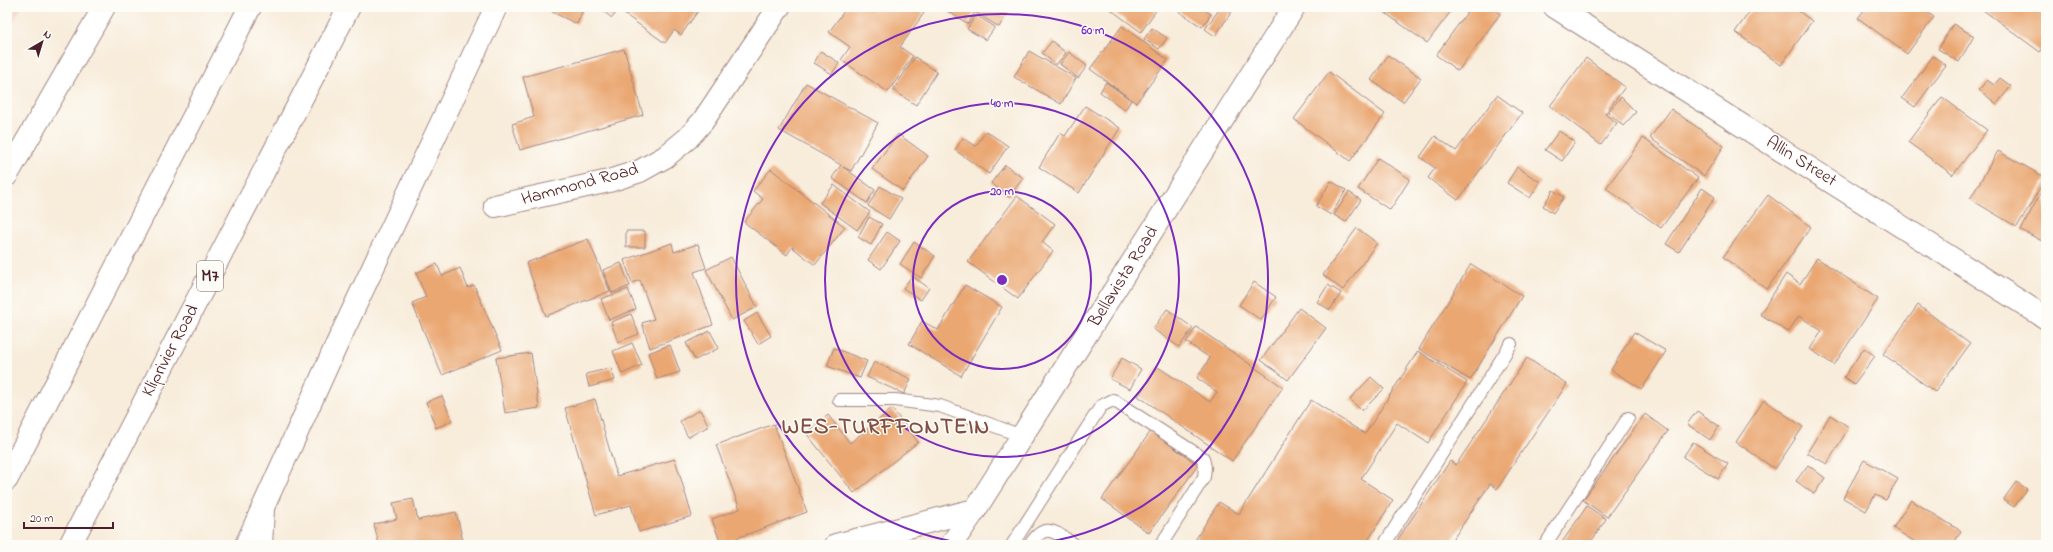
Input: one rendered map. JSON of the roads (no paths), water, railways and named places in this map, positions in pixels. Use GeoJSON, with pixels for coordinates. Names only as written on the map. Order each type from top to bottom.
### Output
{"type":"FeatureCollection","features":[{"type":"Feature","properties":{"kind":"main road"},"geometry":{"type":"LineString","coordinates":[[7,175],[104,7]]}},
{"type":"Feature","properties":{"kind":"main road"},"geometry":{"type":"LineString","coordinates":[[7,479],[250,7]]}},
{"type":"Feature","properties":{"kind":"main road","name":"Kliprivier Road"},"geometry":{"type":"LineString","coordinates":[[70,545],[349,7]]}},
{"type":"Feature","properties":{"kind":"main road"},"geometry":{"type":"LineString","coordinates":[[246,545],[336,346],[496,7]]}},
{"type":"Feature","properties":{"kind":"main road","name":"Hammond Road"},"geometry":{"type":"LineString","coordinates":[[495,206],[609,181],[640,171],[665,157],[688,138],[703,121],[779,7]]}},
{"type":"Feature","properties":{"kind":"main road","name":"Bellavista Road"},"geometry":{"type":"LineString","coordinates":[[951,545],[975,510],[1294,7]]}},
{"type":"Feature","properties":{"kind":"main road","name":"Allin Street"},"geometry":{"type":"LineString","coordinates":[[1555,7],[2046,318]]}},
{"type":"Feature","properties":{"kind":"main road"},"geometry":{"type":"LineString","coordinates":[[261,545],[263,509]]}},
{"type":"Feature","properties":{"kind":"main road"},"geometry":{"type":"LineString","coordinates":[[836,545],[975,510]]}},
{"type":"Feature","properties":{"kind":"lane"},"geometry":{"type":"LineString","coordinates":[[1384,545],[1511,344]]}},
{"type":"Feature","properties":{"kind":"lane"},"geometry":{"type":"LineString","coordinates":[[839,400],[894,400],[940,406],[1022,436]]}},
{"type":"Feature","properties":{"kind":"lane"},"geometry":{"type":"LineString","coordinates":[[1012,545],[1101,406],[1113,400],[1203,458],[1205,467],[1204,477],[1161,545]]}},
{"type":"Feature","properties":{"kind":"lane"},"geometry":{"type":"LineString","coordinates":[[1545,545],[1628,418]]}},
{"type":"Feature","properties":{"kind":"lane"},"geometry":{"type":"LineString","coordinates":[[1030,545],[1036,535],[1044,530],[1052,531],[1075,545]]}},
{"type":"Feature","properties":{"kind":"district","name":"WES-TURFFONTEIN"},"geometry":{"type":"Point","coordinates":[886,428]}}]}
